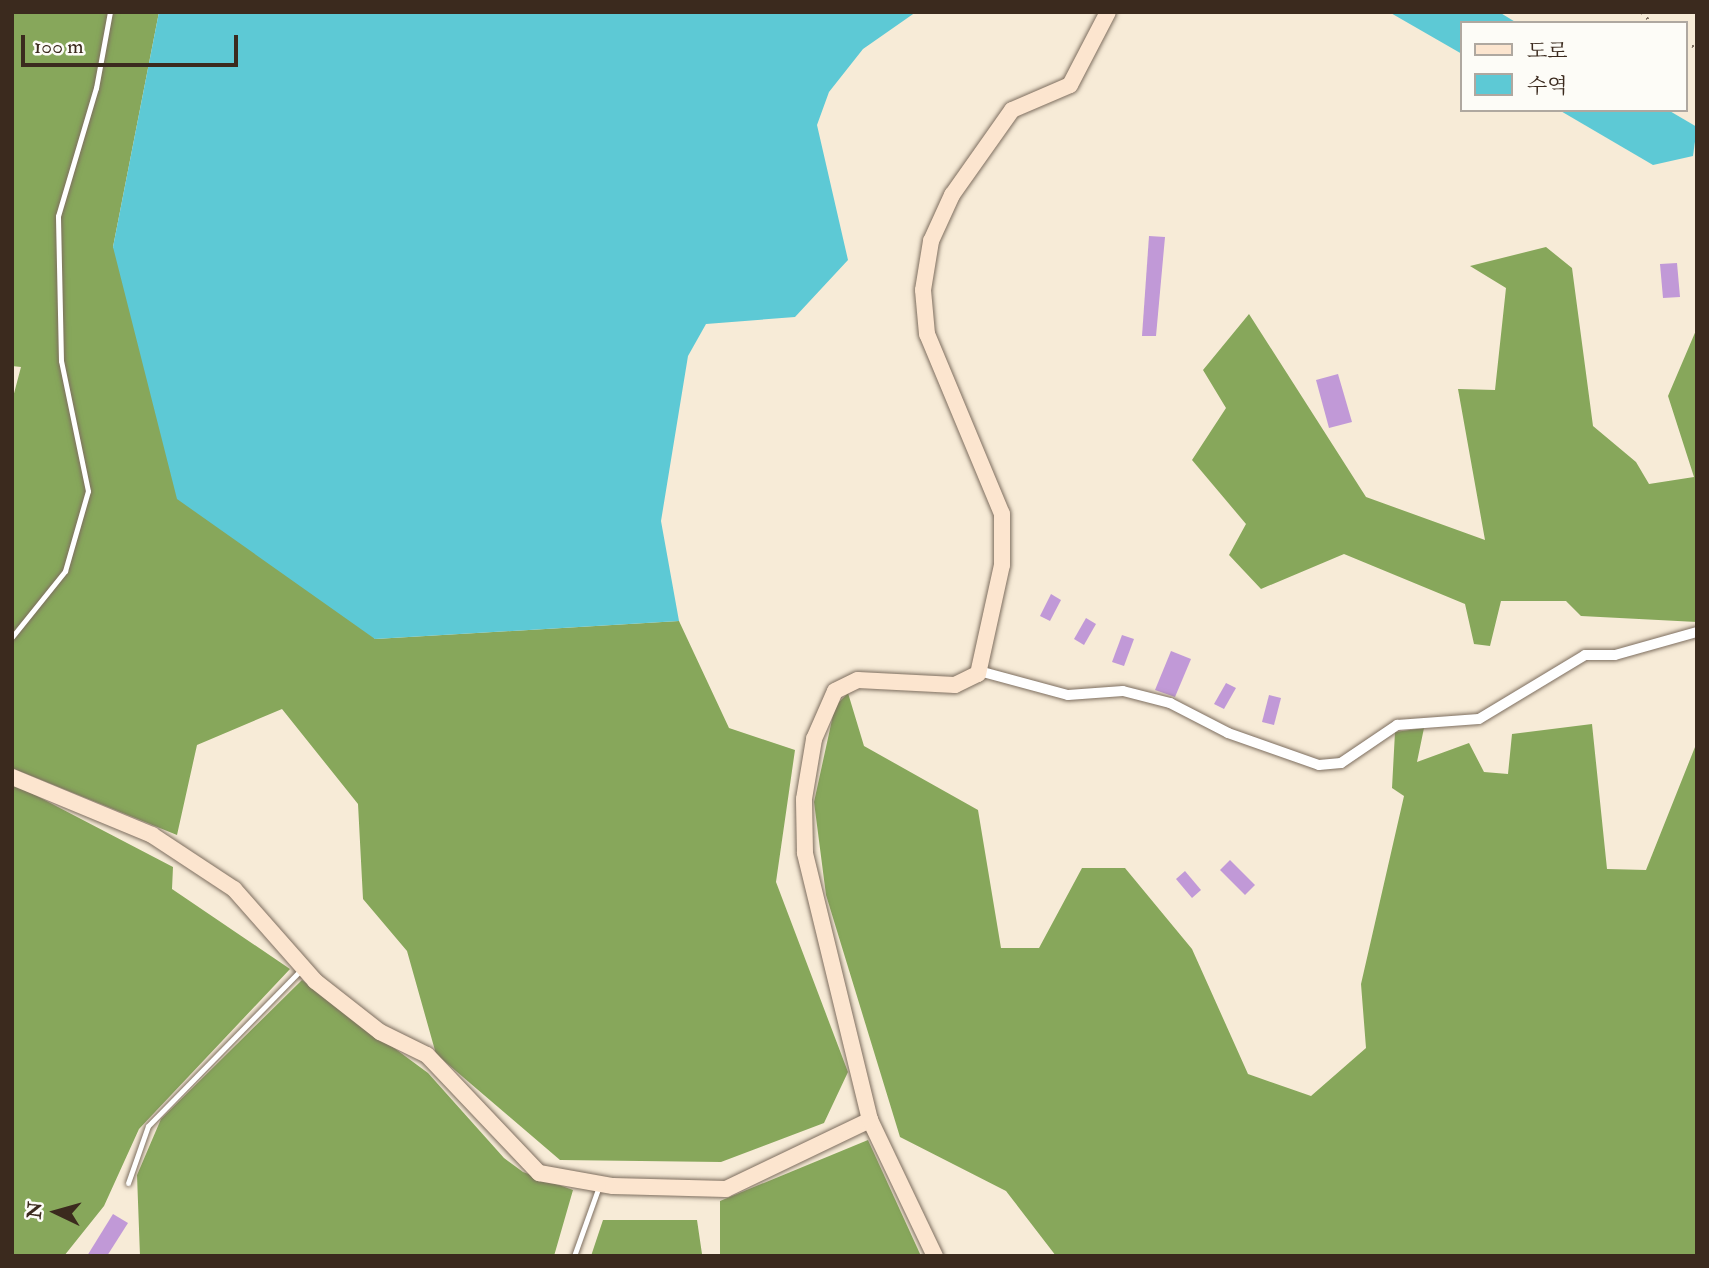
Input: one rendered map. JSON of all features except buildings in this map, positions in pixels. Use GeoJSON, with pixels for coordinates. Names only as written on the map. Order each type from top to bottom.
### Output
{"type":"FeatureCollection","features":[{"type":"Feature","properties":{"kind":"street"},"geometry":{"type":"LineString","coordinates":[[979,671],[1002,565],[1002,514],[927,334],[923,290],[931,241],[952,195],[1012,110],[1070,85],[1108,12]]}},
{"type":"Feature","properties":{"kind":"street"},"geometry":{"type":"LineString","coordinates":[[935,1256],[870,1120],[805,853],[804,799],[814,739],[835,691],[858,680],[955,685],[979,671],[1068,695],[1123,691],[1170,703],[1228,733],[1319,765],[1341,763],[1397,725],[1479,719],[1585,655],[1615,655],[1697,632]]}},
{"type":"Feature","properties":{"kind":"street"},"geometry":{"type":"LineString","coordinates":[[12,777],[162,842],[234,889],[303,967],[380,1032],[427,1055],[539,1173],[600,1184],[726,1189],[870,1120]]}},
{"type":"Feature","properties":{"kind":"lane"},"geometry":{"type":"LineString","coordinates":[[12,638],[65,571],[88,491],[61,361],[58,216],[96,88],[110,12]]}},
{"type":"Feature","properties":{"kind":"lane"},"geometry":{"type":"LineString","coordinates":[[128,1183],[148,1126],[303,967]]}},
{"type":"Feature","properties":{"kind":"lane"},"geometry":{"type":"LineString","coordinates":[[574,1256],[600,1184]]}},
{"type":"Feature","properties":{"kind":"green space"},"geometry":{"type":"Polygon","coordinates":[[[12,12],[159,12],[113,247],[375,639],[679,621],[729,728],[795,750],[776,882],[848,1072],[824,1123],[721,1162],[560,1160],[436,1054],[407,951],[363,899],[358,804],[282,709],[197,745],[177,835],[12,768],[12,401],[21,367],[12,366],[12,12]]]}},
{"type":"Feature","properties":{"kind":"green space"},"geometry":{"type":"Polygon","coordinates":[[[1546,247],[1572,268],[1593,426],[1636,462],[1649,484],[1694,477],[1668,396],[1697,328],[1697,622],[1581,616],[1566,601],[1501,601],[1490,646],[1474,644],[1465,604],[1344,554],[1261,589],[1229,555],[1246,524],[1192,460],[1226,408],[1203,370],[1249,314],[1366,497],[1485,540],[1458,389],[1495,390],[1506,288],[1470,266],[1546,247]]]}},
{"type":"Feature","properties":{"kind":"green space"},"geometry":{"type":"Polygon","coordinates":[[[848,693],[864,746],[978,810],[1001,948],[1039,948],[1082,868],[1125,868],[1192,949],[1248,1074],[1311,1096],[1366,1048],[1361,984],[1404,796],[1392,788],[1395,732],[1424,728],[1417,762],[1469,743],[1484,772],[1508,774],[1512,734],[1592,724],[1607,869],[1646,870],[1697,742],[1697,1256],[1056,1256],[1006,1191],[900,1137],[826,895],[814,802],[835,706],[848,693]]]}},
{"type":"Feature","properties":{"kind":"green space"},"geometry":{"type":"Polygon","coordinates":[[[12,783],[173,867],[172,889],[290,969],[139,1129],[104,1206],[64,1256],[12,1256],[12,783]]]}},
{"type":"Feature","properties":{"kind":"green space"},"geometry":{"type":"Polygon","coordinates":[[[302,980],[428,1073],[504,1158],[523,1172],[573,1190],[554,1256],[140,1256],[137,1175],[161,1119],[302,980]]]}},
{"type":"Feature","properties":{"kind":"green space"},"geometry":{"type":"Polygon","coordinates":[[[868,1140],[921,1256],[720,1256],[720,1201],[868,1140]]]}},
{"type":"Feature","properties":{"kind":"green space"},"geometry":{"type":"Polygon","coordinates":[[[603,1220],[697,1220],[702,1254],[711,1256],[591,1256],[603,1220]]]}},
{"type":"Feature","properties":{"kind":"water"},"geometry":{"type":"Polygon","coordinates":[[[159,12],[916,12],[863,49],[829,92],[817,125],[848,260],[795,317],[706,324],[688,356],[661,521],[679,621],[375,639],[177,499],[113,247],[159,12]]]}},
{"type":"Feature","properties":{"kind":"water"},"geometry":{"type":"Polygon","coordinates":[[[1389,12],[1499,12],[1514,21],[1460,21],[1460,53],[1389,12]]]}},
{"type":"Feature","properties":{"kind":"water"},"geometry":{"type":"Polygon","coordinates":[[[1562,112],[1671,112],[1697,127],[1693,156],[1653,165],[1562,112]]]}}]}
